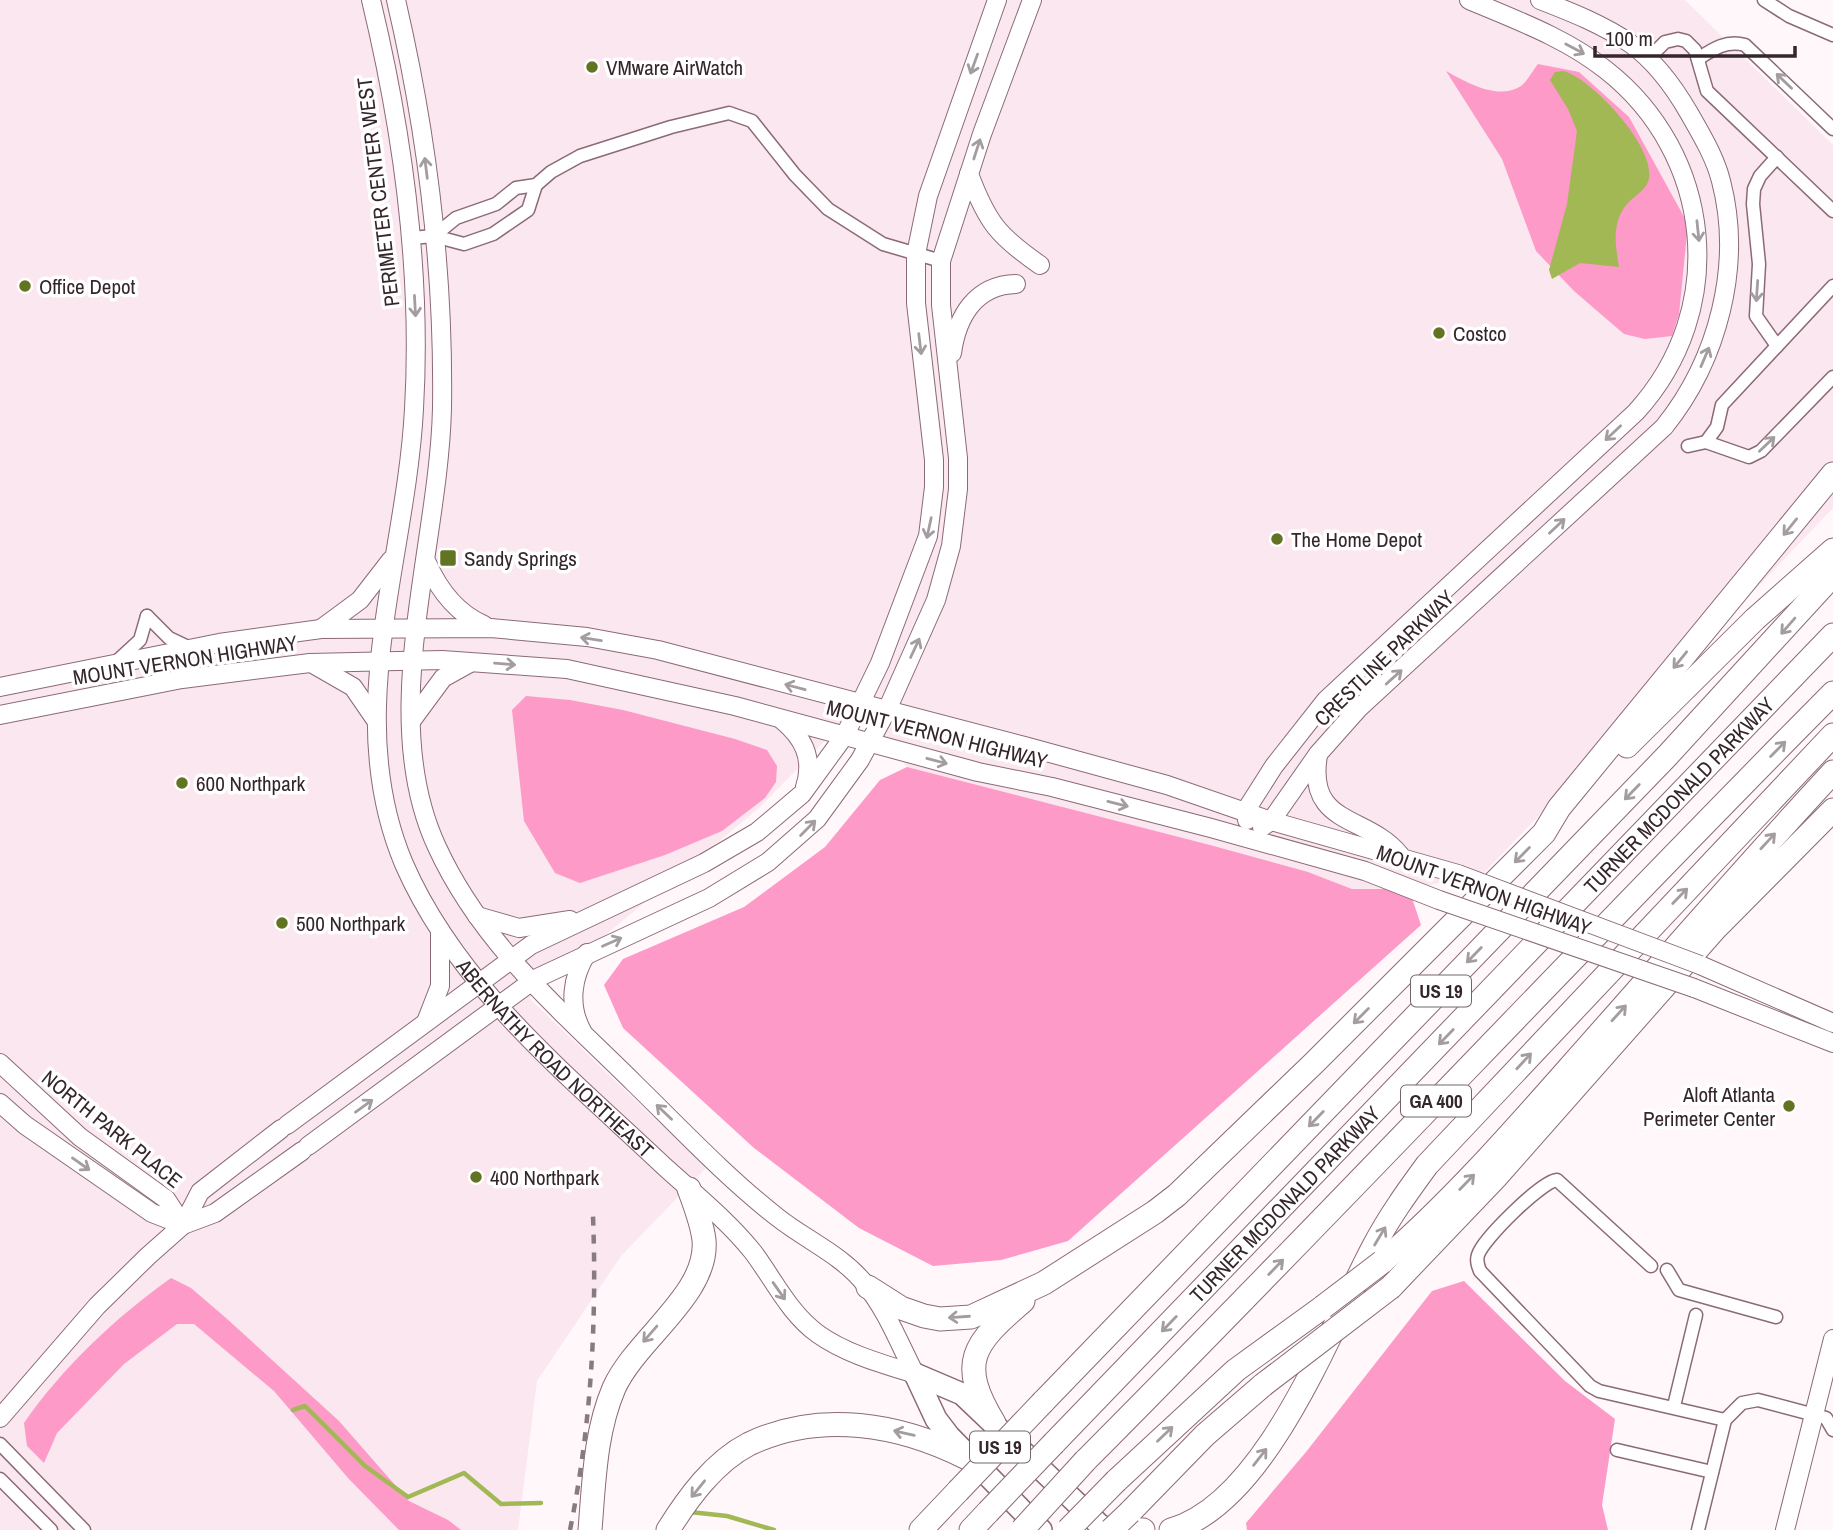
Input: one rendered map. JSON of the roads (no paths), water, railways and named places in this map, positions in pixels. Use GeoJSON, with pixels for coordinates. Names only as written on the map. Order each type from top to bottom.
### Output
{"type":"FeatureCollection","features":[{"type":"Feature","properties":{"kind":"highway"},"geometry":{"type":"LineString","coordinates":[[1544,833],[1559,808],[1833,474]]}},
{"type":"Feature","properties":{"kind":"highway"},"geometry":{"type":"LineString","coordinates":[[995,1423],[978,1397],[974,1379],[978,1347],[993,1326],[1044,1283],[1177,1195],[1544,833],[1755,619],[1833,550]]}},
{"type":"Feature","properties":{"kind":"highway","name":"US 19"},"geometry":{"type":"LineString","coordinates":[[921,1530],[1667,756],[1833,575]]}},
{"type":"Feature","properties":{"kind":"highway","name":"TURNER MCDONALD PARKWAY"},"geometry":{"type":"LineString","coordinates":[[971,1530],[1833,635]]}},
{"type":"Feature","properties":{"kind":"highway","name":"TURNER MCDONALD PARKWAY"},"geometry":{"type":"LineString","coordinates":[[1022,1530],[1085,1461],[1229,1317],[1643,885],[1833,694]]}},
{"type":"Feature","properties":{"kind":"highway"},"geometry":{"type":"LineString","coordinates":[[1171,1530],[1211,1519],[1286,1421],[1375,1243],[1427,1165],[1829,740]]}},
{"type":"Feature","properties":{"kind":"highway"},"geometry":{"type":"LineString","coordinates":[[1068,1530],[1115,1481],[1236,1370],[1382,1262],[1428,1222],[1476,1172],[1731,881],[1833,772]]}},
{"type":"Feature","properties":{"kind":"highway"},"geometry":{"type":"LineString","coordinates":[[1106,1529],[1136,1521],[1205,1435],[1263,1385],[1391,1287],[1497,1176],[1715,929],[1833,810]]}},
{"type":"Feature","properties":{"kind":"highway"},"geometry":{"type":"LineString","coordinates":[[590,1530],[600,1434],[615,1385],[642,1343],[695,1283],[701,1267],[704,1236],[689,1189]]}},
{"type":"Feature","properties":{"kind":"highway"},"geometry":{"type":"LineString","coordinates":[[868,1287],[901,1308],[940,1319],[971,1317],[1044,1283]]}},
{"type":"Feature","properties":{"kind":"highway"},"geometry":{"type":"LineString","coordinates":[[668,1530],[699,1486],[722,1464],[749,1444],[788,1432],[842,1422],[930,1439],[967,1458]]}},
{"type":"Feature","properties":{"kind":"main road","name":"PERIMETER CENTER WEST"},"geometry":{"type":"LineString","coordinates":[[371,0],[396,119],[411,238],[416,346],[414,411],[383,629]]}},
{"type":"Feature","properties":{"kind":"main road"},"geometry":{"type":"LineString","coordinates":[[396,0],[419,115],[434,236],[441,343],[442,411],[427,563],[416,628]]}},
{"type":"Feature","properties":{"kind":"main road"},"geometry":{"type":"LineString","coordinates":[[0,1418],[97,1306],[183,1226],[200,1192],[509,960],[584,918],[732,848],[757,832],[804,791],[845,735],[861,705],[911,584],[933,512],[934,460],[916,303],[916,254],[928,196],[997,0]]}},
{"type":"Feature","properties":{"kind":"main road"},"geometry":{"type":"LineString","coordinates":[[183,1226],[215,1213],[529,983],[587,953],[709,898],[768,862],[817,819],[871,742],[936,600],[956,518],[958,458],[941,305],[941,261],[969,174],[1032,0]]}},
{"type":"Feature","properties":{"kind":"main road","name":"CRESTLINE PARKWAY"},"geometry":{"type":"LineString","coordinates":[[1246,810],[1290,743],[1326,700],[1647,400],[1686,324],[1699,237],[1694,204],[1681,166],[1653,116],[1607,71],[1543,32],[1469,0]]}},
{"type":"Feature","properties":{"kind":"main road"},"geometry":{"type":"LineString","coordinates":[[1543,32],[1547,3]]}},
{"type":"Feature","properties":{"kind":"main road","name":"CRESTLINE PARKWAY"},"geometry":{"type":"LineString","coordinates":[[1248,838],[1271,821],[1318,754],[1358,709],[1664,427],[1679,410],[1703,363],[1721,318],[1727,275],[1728,220],[1721,179],[1703,138],[1673,86],[1648,59],[1611,32],[1547,3]]}},
{"type":"Feature","properties":{"kind":"main road"},"geometry":{"type":"LineString","coordinates":[[969,174],[982,208],[1004,240],[1040,265]]}},
{"type":"Feature","properties":{"kind":"main road"},"geometry":{"type":"LineString","coordinates":[[949,374],[954,336],[970,303],[988,291],[1016,284]]}},
{"type":"Feature","properties":{"kind":"main road"},"geometry":{"type":"LineString","coordinates":[[321,629],[361,600],[395,554]]}},
{"type":"Feature","properties":{"kind":"main road"},"geometry":{"type":"LineString","coordinates":[[1483,554],[1507,573]]}},
{"type":"Feature","properties":{"kind":"main road"},"geometry":{"type":"LineString","coordinates":[[427,563],[441,590],[456,608],[474,621],[491,628]]}},
{"type":"Feature","properties":{"kind":"main road","name":"ABERNATHY ROAD NORTHEAST"},"geometry":{"type":"LineString","coordinates":[[416,628],[412,659],[412,720],[418,788],[428,825],[441,857],[477,916],[529,983],[777,1217],[850,1268],[868,1287],[936,1419],[967,1458],[1041,1530]]}},
{"type":"Feature","properties":{"kind":"main road","name":"MOUNT VERNON HIGHWAY"},"geometry":{"type":"LineString","coordinates":[[0,687],[278,633],[321,629],[491,628],[587,638],[658,650],[1167,785],[1246,810],[1271,821],[1400,855],[1458,874],[1700,965],[1833,1023]]}},
{"type":"Feature","properties":{"kind":"main road","name":"ABERNATHY ROAD NORTHEAST"},"geometry":{"type":"LineString","coordinates":[[383,629],[375,719],[382,786],[397,843],[412,879],[440,930],[479,984],[740,1236],[788,1305],[819,1334],[858,1354],[962,1394],[1106,1529]]}},
{"type":"Feature","properties":{"kind":"main road","name":"MOUNT VERNON HIGHWAY"},"geometry":{"type":"LineString","coordinates":[[0,715],[193,678],[310,663],[412,659],[589,673],[776,717],[978,772],[1052,787],[1365,871],[1438,900],[1693,988],[1833,1043]]}},
{"type":"Feature","properties":{"kind":"main road"},"geometry":{"type":"LineString","coordinates":[[412,720],[443,678],[473,662]]}},
{"type":"Feature","properties":{"kind":"main road"},"geometry":{"type":"LineString","coordinates":[[310,663],[353,687],[375,719]]}},
{"type":"Feature","properties":{"kind":"main road"},"geometry":{"type":"LineString","coordinates":[[776,717],[798,735],[807,752],[810,770],[804,791]]}},
{"type":"Feature","properties":{"kind":"main road"},"geometry":{"type":"LineString","coordinates":[[1318,754],[1316,782],[1327,806],[1338,817],[1378,835],[1400,855]]}},
{"type":"Feature","properties":{"kind":"main road"},"geometry":{"type":"LineString","coordinates":[[1246,810],[1248,838]]}},
{"type":"Feature","properties":{"kind":"main road"},"geometry":{"type":"LineString","coordinates":[[477,916],[519,928],[584,918]]}},
{"type":"Feature","properties":{"kind":"main road"},"geometry":{"type":"LineString","coordinates":[[425,1023],[440,986],[440,930]]}},
{"type":"Feature","properties":{"kind":"main road"},"geometry":{"type":"LineString","coordinates":[[584,1034],[576,1016],[573,995],[576,972],[587,953]]}},
{"type":"Feature","properties":{"kind":"main road","name":"NORTH PARK PLACE"},"geometry":{"type":"LineString","coordinates":[[0,1063],[80,1137],[166,1199],[183,1226]]}},
{"type":"Feature","properties":{"kind":"main road","name":"NORTH PARK PLACE"},"geometry":{"type":"LineString","coordinates":[[0,1103],[24,1125],[152,1213],[183,1226]]}},
{"type":"Feature","properties":{"kind":"main road"},"geometry":{"type":"LineString","coordinates":[[1785,1530],[1826,1418],[1833,1339]]}},
{"type":"Feature","properties":{"kind":"street"},"geometry":{"type":"LineString","coordinates":[[1767,1],[1833,35]]}},
{"type":"Feature","properties":{"kind":"street"},"geometry":{"type":"LineString","coordinates":[[1648,59],[1665,42],[1678,39],[1695,50],[1707,91],[1833,211]]}},
{"type":"Feature","properties":{"kind":"street"},"geometry":{"type":"LineString","coordinates":[[1698,60],[1721,46],[1745,46],[1833,129]]}},
{"type":"Feature","properties":{"kind":"street"},"geometry":{"type":"LineString","coordinates":[[411,238],[434,236],[464,244],[492,234],[528,210],[536,186],[551,172],[580,156],[671,127],[729,113],[752,121],[795,175],[828,209],[883,244],[941,261]]}},
{"type":"Feature","properties":{"kind":"street"},"geometry":{"type":"LineString","coordinates":[[1777,157],[1760,176],[1753,204],[1759,264],[1756,316],[1777,346]]}},
{"type":"Feature","properties":{"kind":"street"},"geometry":{"type":"LineString","coordinates":[[434,236],[456,218],[496,204],[516,188],[536,186]]}},
{"type":"Feature","properties":{"kind":"street"},"geometry":{"type":"LineString","coordinates":[[1706,442],[1717,427],[1722,405],[1833,286]]}},
{"type":"Feature","properties":{"kind":"street"},"geometry":{"type":"LineString","coordinates":[[1688,446],[1706,442],[1749,457],[1761,451],[1833,377]]}},
{"type":"Feature","properties":{"kind":"street"},"geometry":{"type":"LineString","coordinates":[[113,664],[140,640],[147,616],[169,638],[191,649]]}},
{"type":"Feature","properties":{"kind":"street"},"geometry":{"type":"LineString","coordinates":[[1651,1266],[1565,1184],[1557,1180],[1539,1187],[1482,1247],[1477,1265],[1480,1272],[1591,1386],[1599,1391],[1674,1406],[1725,1420]]}},
{"type":"Feature","properties":{"kind":"street"},"geometry":{"type":"LineString","coordinates":[[1668,1270],[1679,1290],[1776,1317]]}},
{"type":"Feature","properties":{"kind":"street"},"geometry":{"type":"LineString","coordinates":[[1674,1406],[1696,1315]]}},
{"type":"Feature","properties":{"kind":"street"},"geometry":{"type":"LineString","coordinates":[[1698,1530],[1725,1420],[1742,1403],[1758,1400],[1826,1418]]}},
{"type":"Feature","properties":{"kind":"street"},"geometry":{"type":"LineString","coordinates":[[0,1444],[83,1530]]}},
{"type":"Feature","properties":{"kind":"street"},"geometry":{"type":"LineString","coordinates":[[1617,1450],[1712,1472]]}},
{"type":"Feature","properties":{"kind":"street"},"geometry":{"type":"LineString","coordinates":[[0,1479],[51,1530]]}},
{"type":"Feature","properties":{"kind":"waterway"},"geometry":{"type":"LineString","coordinates":[[293,1410],[305,1406],[365,1466],[408,1497],[464,1473],[501,1504],[541,1503]]}},
{"type":"Feature","properties":{"kind":"waterway"},"geometry":{"type":"LineString","coordinates":[[690,1512],[727,1516],[774,1530]]}},
{"type":"Feature","properties":{"kind":"railway"},"geometry":{"type":"LineString","coordinates":[[570,1530],[583,1452],[591,1374],[593,1216]]}},
{"type":"Feature","properties":{"kind":"place","name":"VMware AirWatch"},"geometry":{"type":"Point","coordinates":[592,67]}},
{"type":"Feature","properties":{"kind":"place","name":"Office Depot"},"geometry":{"type":"Point","coordinates":[25,286]}},
{"type":"Feature","properties":{"kind":"place","name":"Costco"},"geometry":{"type":"Point","coordinates":[1439,333]}},
{"type":"Feature","properties":{"kind":"place","name":"The Home Depot"},"geometry":{"type":"Point","coordinates":[1277,539]}},
{"type":"Feature","properties":{"kind":"place","name":"Sandy Springs"},"geometry":{"type":"Point","coordinates":[448,558]}},
{"type":"Feature","properties":{"kind":"place","name":"600 Northpark"},"geometry":{"type":"Point","coordinates":[182,783]}},
{"type":"Feature","properties":{"kind":"place","name":"500 Northpark"},"geometry":{"type":"Point","coordinates":[282,923]}},
{"type":"Feature","properties":{"kind":"place","name":"Aloft Atlanta Perimeter Center"},"geometry":{"type":"Point","coordinates":[1789,1106]}},
{"type":"Feature","properties":{"kind":"place","name":"400 Northpark"},"geometry":{"type":"Point","coordinates":[476,1177]}}]}
